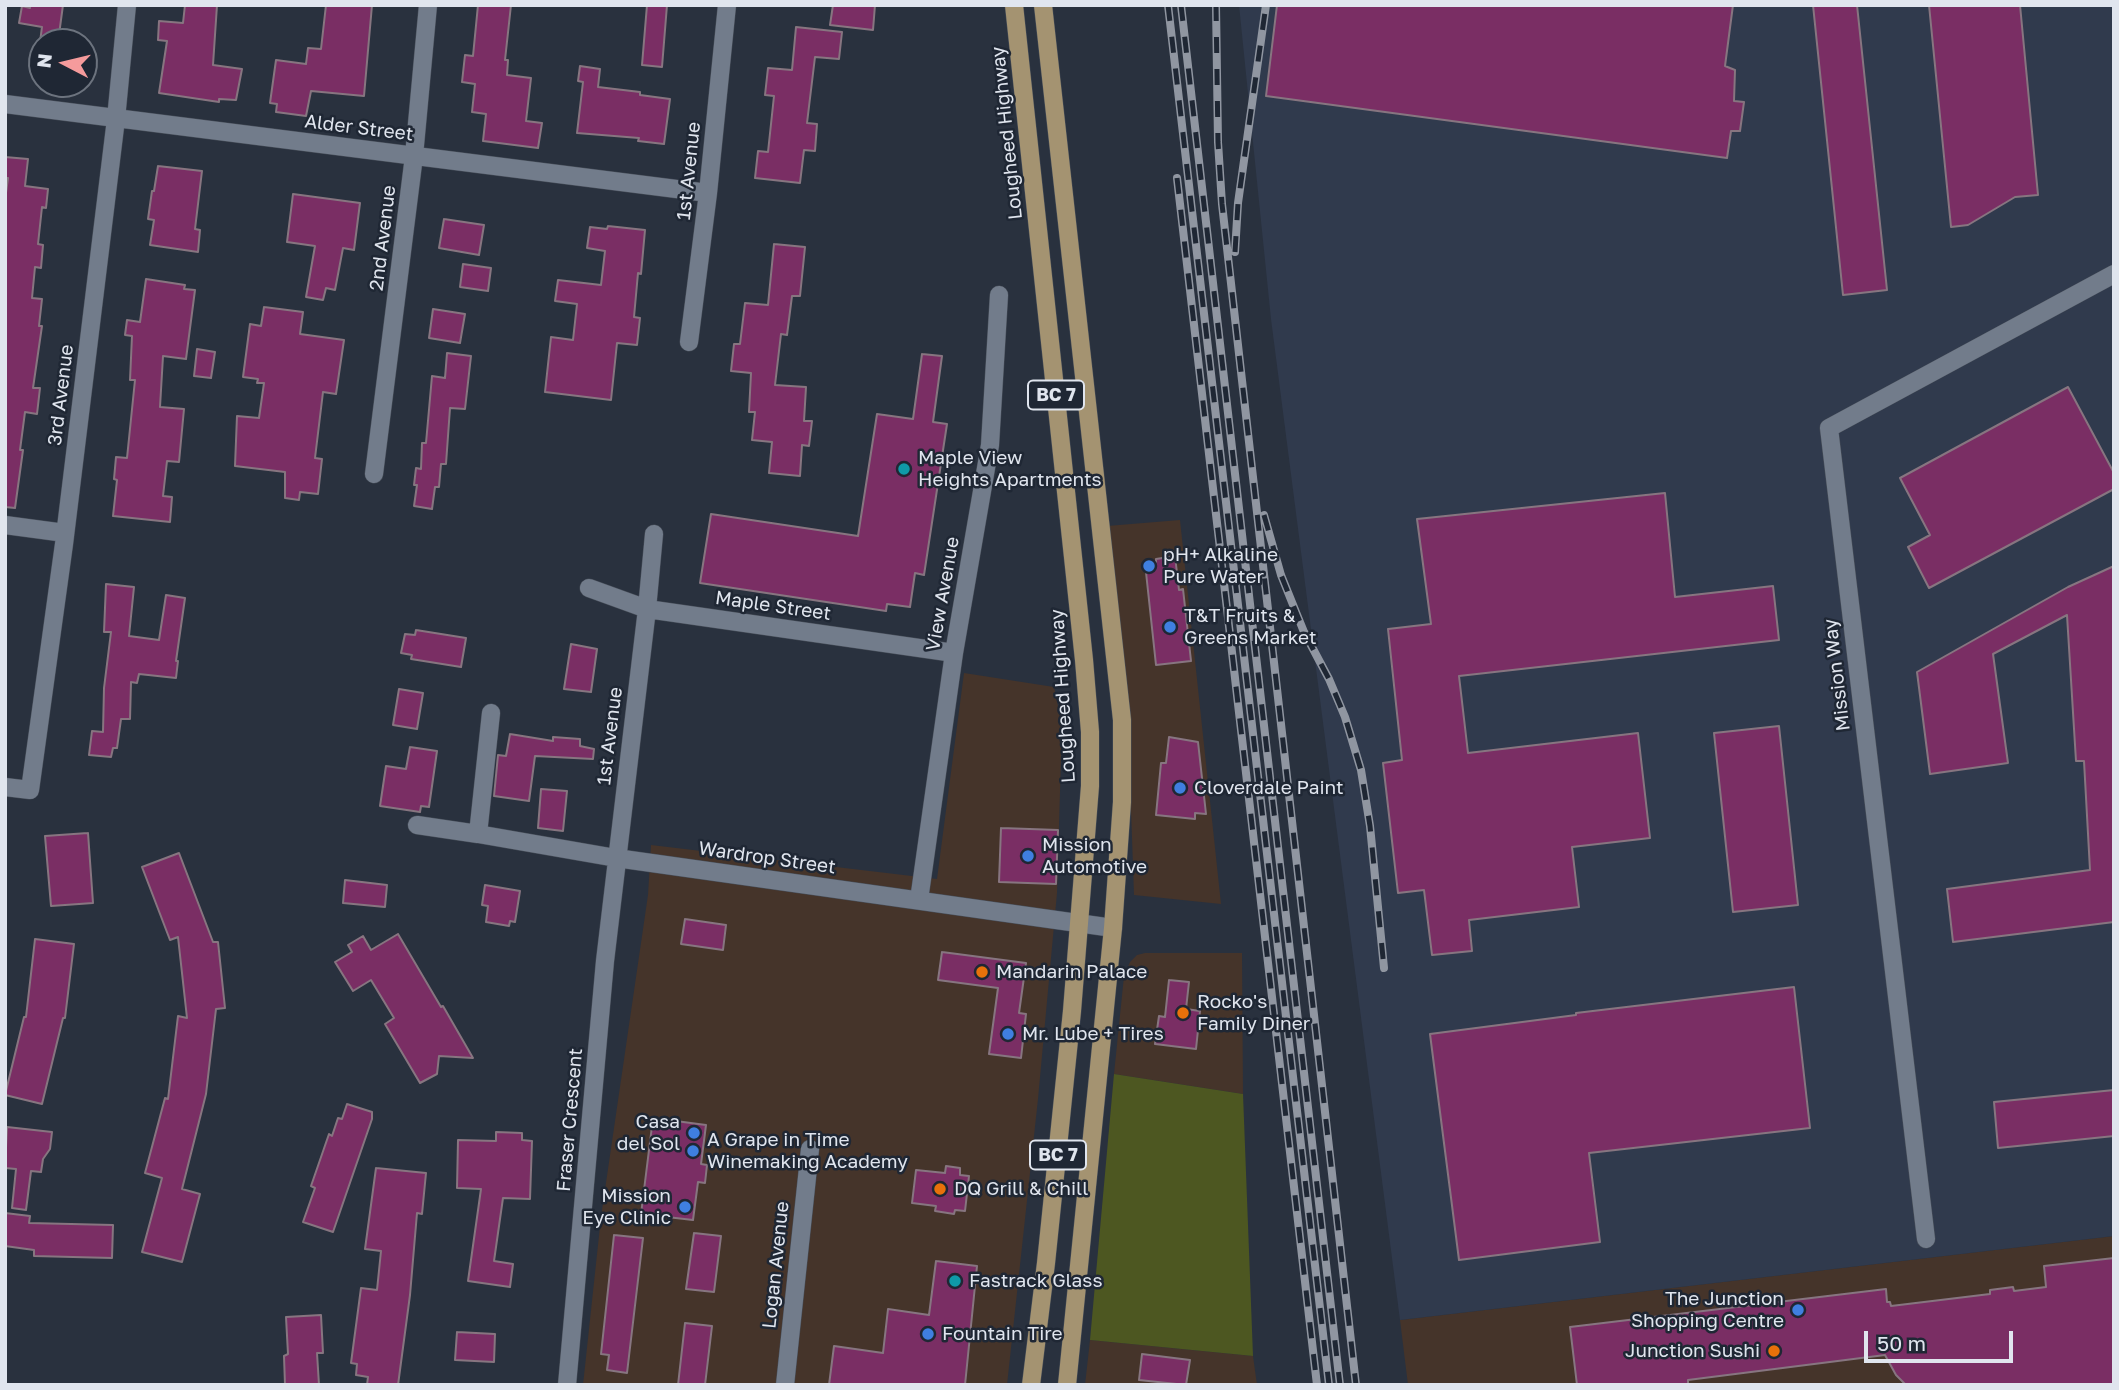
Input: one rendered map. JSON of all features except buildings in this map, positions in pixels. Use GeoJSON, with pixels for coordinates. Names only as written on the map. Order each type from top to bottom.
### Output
{"type":"FeatureCollection","features":[{"type":"Feature","properties":{"kind":"main road","name":"Lougheed Highway"},"geometry":{"type":"LineString","coordinates":[[1014,5],[1090,732],[1090,786],[1071,1024],[1031,1385]]}},
{"type":"Feature","properties":{"kind":"main road","name":"BC 7"},"geometry":{"type":"LineString","coordinates":[[1043,5],[1122,720],[1122,802],[1113,928],[1067,1385]]}},
{"type":"Feature","properties":{"kind":"street","name":"3rd Avenue"},"geometry":{"type":"LineString","coordinates":[[5,787],[30,790],[65,533],[116,118],[127,5]]}},
{"type":"Feature","properties":{"kind":"street","name":"2nd Avenue"},"geometry":{"type":"LineString","coordinates":[[374,474],[414,156],[428,5]]}},
{"type":"Feature","properties":{"kind":"street","name":"1st Avenue"},"geometry":{"type":"LineString","coordinates":[[689,342],[708,193],[727,5]]}},
{"type":"Feature","properties":{"kind":"street","name":"Alder Street"},"geometry":{"type":"LineString","coordinates":[[5,104],[708,193]]}},
{"type":"Feature","properties":{"kind":"street","name":"Mission Way"},"geometry":{"type":"LineString","coordinates":[[1926,1239],[1829,428],[2114,274]]}},
{"type":"Feature","properties":{"kind":"street","name":"View Avenue"},"geometry":{"type":"LineString","coordinates":[[919,900],[954,653],[990,445],[999,295]]}},
{"type":"Feature","properties":{"kind":"street"},"geometry":{"type":"LineString","coordinates":[[5,525],[65,533]]}},
{"type":"Feature","properties":{"kind":"street","name":"1st Avenue"},"geometry":{"type":"LineString","coordinates":[[616,858],[647,609],[653,534]]}},
{"type":"Feature","properties":{"kind":"street","name":"Maple Street"},"geometry":{"type":"LineString","coordinates":[[589,589],[647,609],[954,653]]}},
{"type":"Feature","properties":{"kind":"street"},"geometry":{"type":"LineString","coordinates":[[478,834],[491,713]]}},
{"type":"Feature","properties":{"kind":"street","name":"Wardrop Street"},"geometry":{"type":"LineString","coordinates":[[417,825],[616,858],[1113,928]]}},
{"type":"Feature","properties":{"kind":"street","name":"Fraser Crescent"},"geometry":{"type":"LineString","coordinates":[[567,1385],[616,858]]}},
{"type":"Feature","properties":{"kind":"street","name":"Logan Avenue"},"geometry":{"type":"LineString","coordinates":[[785,1385],[810,1149]]}},
{"type":"Feature","properties":{"kind":"shaded area"},"geometry":{"type":"Polygon","coordinates":[[[1239,5],[2114,5],[2114,1236],[1400,1320],[1271,319],[1239,5]]]}},
{"type":"Feature","properties":{"kind":"shaded area"},"geometry":{"type":"Polygon","coordinates":[[[1180,520],[1221,904],[1134,895],[1128,724],[1107,526],[1180,520]]]}},
{"type":"Feature","properties":{"kind":"shaded area"},"geometry":{"type":"Polygon","coordinates":[[[964,673],[1054,687],[1062,725],[1057,893],[1007,1385],[583,1385],[601,1217],[648,895],[651,845],[937,879],[964,673]]]}},
{"type":"Feature","properties":{"kind":"shaded area"},"geometry":{"type":"Polygon","coordinates":[[[1242,953],[1243,1094],[1114,1074],[1124,976],[1130,962],[1137,955],[1242,953]]]}},
{"type":"Feature","properties":{"kind":"shaded area","name":"The Junction Shopping Centre"},"geometry":{"type":"Polygon","coordinates":[[[2114,1236],[2114,1385],[1408,1385],[1400,1320],[2114,1236]]]}},
{"type":"Feature","properties":{"kind":"shaded area"},"geometry":{"type":"Polygon","coordinates":[[[1090,1340],[1253,1356],[1257,1385],[1085,1385],[1090,1340]]]}},
{"type":"Feature","properties":{"kind":"green space"},"geometry":{"type":"Polygon","coordinates":[[[1114,1074],[1243,1094],[1253,1356],[1090,1340],[1114,1074]]]}},
{"type":"Feature","properties":{"kind":"railway"},"geometry":{"type":"LineString","coordinates":[[1168,5],[1329,1385]]}},
{"type":"Feature","properties":{"kind":"railway"},"geometry":{"type":"LineString","coordinates":[[1181,5],[1340,1385]]}},
{"type":"Feature","properties":{"kind":"railway"},"geometry":{"type":"LineString","coordinates":[[1216,5],[1218,142],[1222,204],[1356,1385]]}},
{"type":"Feature","properties":{"kind":"railway"},"geometry":{"type":"LineString","coordinates":[[1235,252],[1238,203],[1266,5]]}},
{"type":"Feature","properties":{"kind":"railway"},"geometry":{"type":"LineString","coordinates":[[1177,178],[1317,1385]]}},
{"type":"Feature","properties":{"kind":"railway"},"geometry":{"type":"LineString","coordinates":[[1264,515],[1281,575],[1304,632],[1345,717],[1361,770],[1370,826],[1384,968]]}},
{"type":"Feature","properties":{"kind":"place","name":"Maple View Heights Apartments"},"geometry":{"type":"Point","coordinates":[904,469]}},
{"type":"Feature","properties":{"kind":"place","name":"pH+ Alkaline Pure Water"},"geometry":{"type":"Point","coordinates":[1149,566]}},
{"type":"Feature","properties":{"kind":"place","name":"T&T Fruits & Greens Market"},"geometry":{"type":"Point","coordinates":[1170,627]}},
{"type":"Feature","properties":{"kind":"place","name":"Cloverdale Paint"},"geometry":{"type":"Point","coordinates":[1180,788]}},
{"type":"Feature","properties":{"kind":"place","name":"Mission Automotive"},"geometry":{"type":"Point","coordinates":[1028,856]}},
{"type":"Feature","properties":{"kind":"place","name":"Mandarin Palace"},"geometry":{"type":"Point","coordinates":[982,972]}},
{"type":"Feature","properties":{"kind":"place","name":"Rocko's Family Diner"},"geometry":{"type":"Point","coordinates":[1183,1013]}},
{"type":"Feature","properties":{"kind":"place","name":"Mr. Lube + Tires"},"geometry":{"type":"Point","coordinates":[1008,1034]}},
{"type":"Feature","properties":{"kind":"place","name":"Casa del Sol"},"geometry":{"type":"Point","coordinates":[694,1133]}},
{"type":"Feature","properties":{"kind":"place","name":"A Grape in Time Winemaking Academy"},"geometry":{"type":"Point","coordinates":[693,1151]}},
{"type":"Feature","properties":{"kind":"place","name":"DQ Grill & Chill"},"geometry":{"type":"Point","coordinates":[940,1189]}},
{"type":"Feature","properties":{"kind":"place","name":"Mission Eye Clinic"},"geometry":{"type":"Point","coordinates":[685,1207]}},
{"type":"Feature","properties":{"kind":"place","name":"Fastrack Glass"},"geometry":{"type":"Point","coordinates":[955,1281]}},
{"type":"Feature","properties":{"kind":"place","name":"The Junction Shopping Centre"},"geometry":{"type":"Point","coordinates":[1798,1310]}},
{"type":"Feature","properties":{"kind":"place","name":"Fountain Tire"},"geometry":{"type":"Point","coordinates":[928,1334]}},
{"type":"Feature","properties":{"kind":"place","name":"Junction Sushi"},"geometry":{"type":"Point","coordinates":[1774,1351]}}]}
